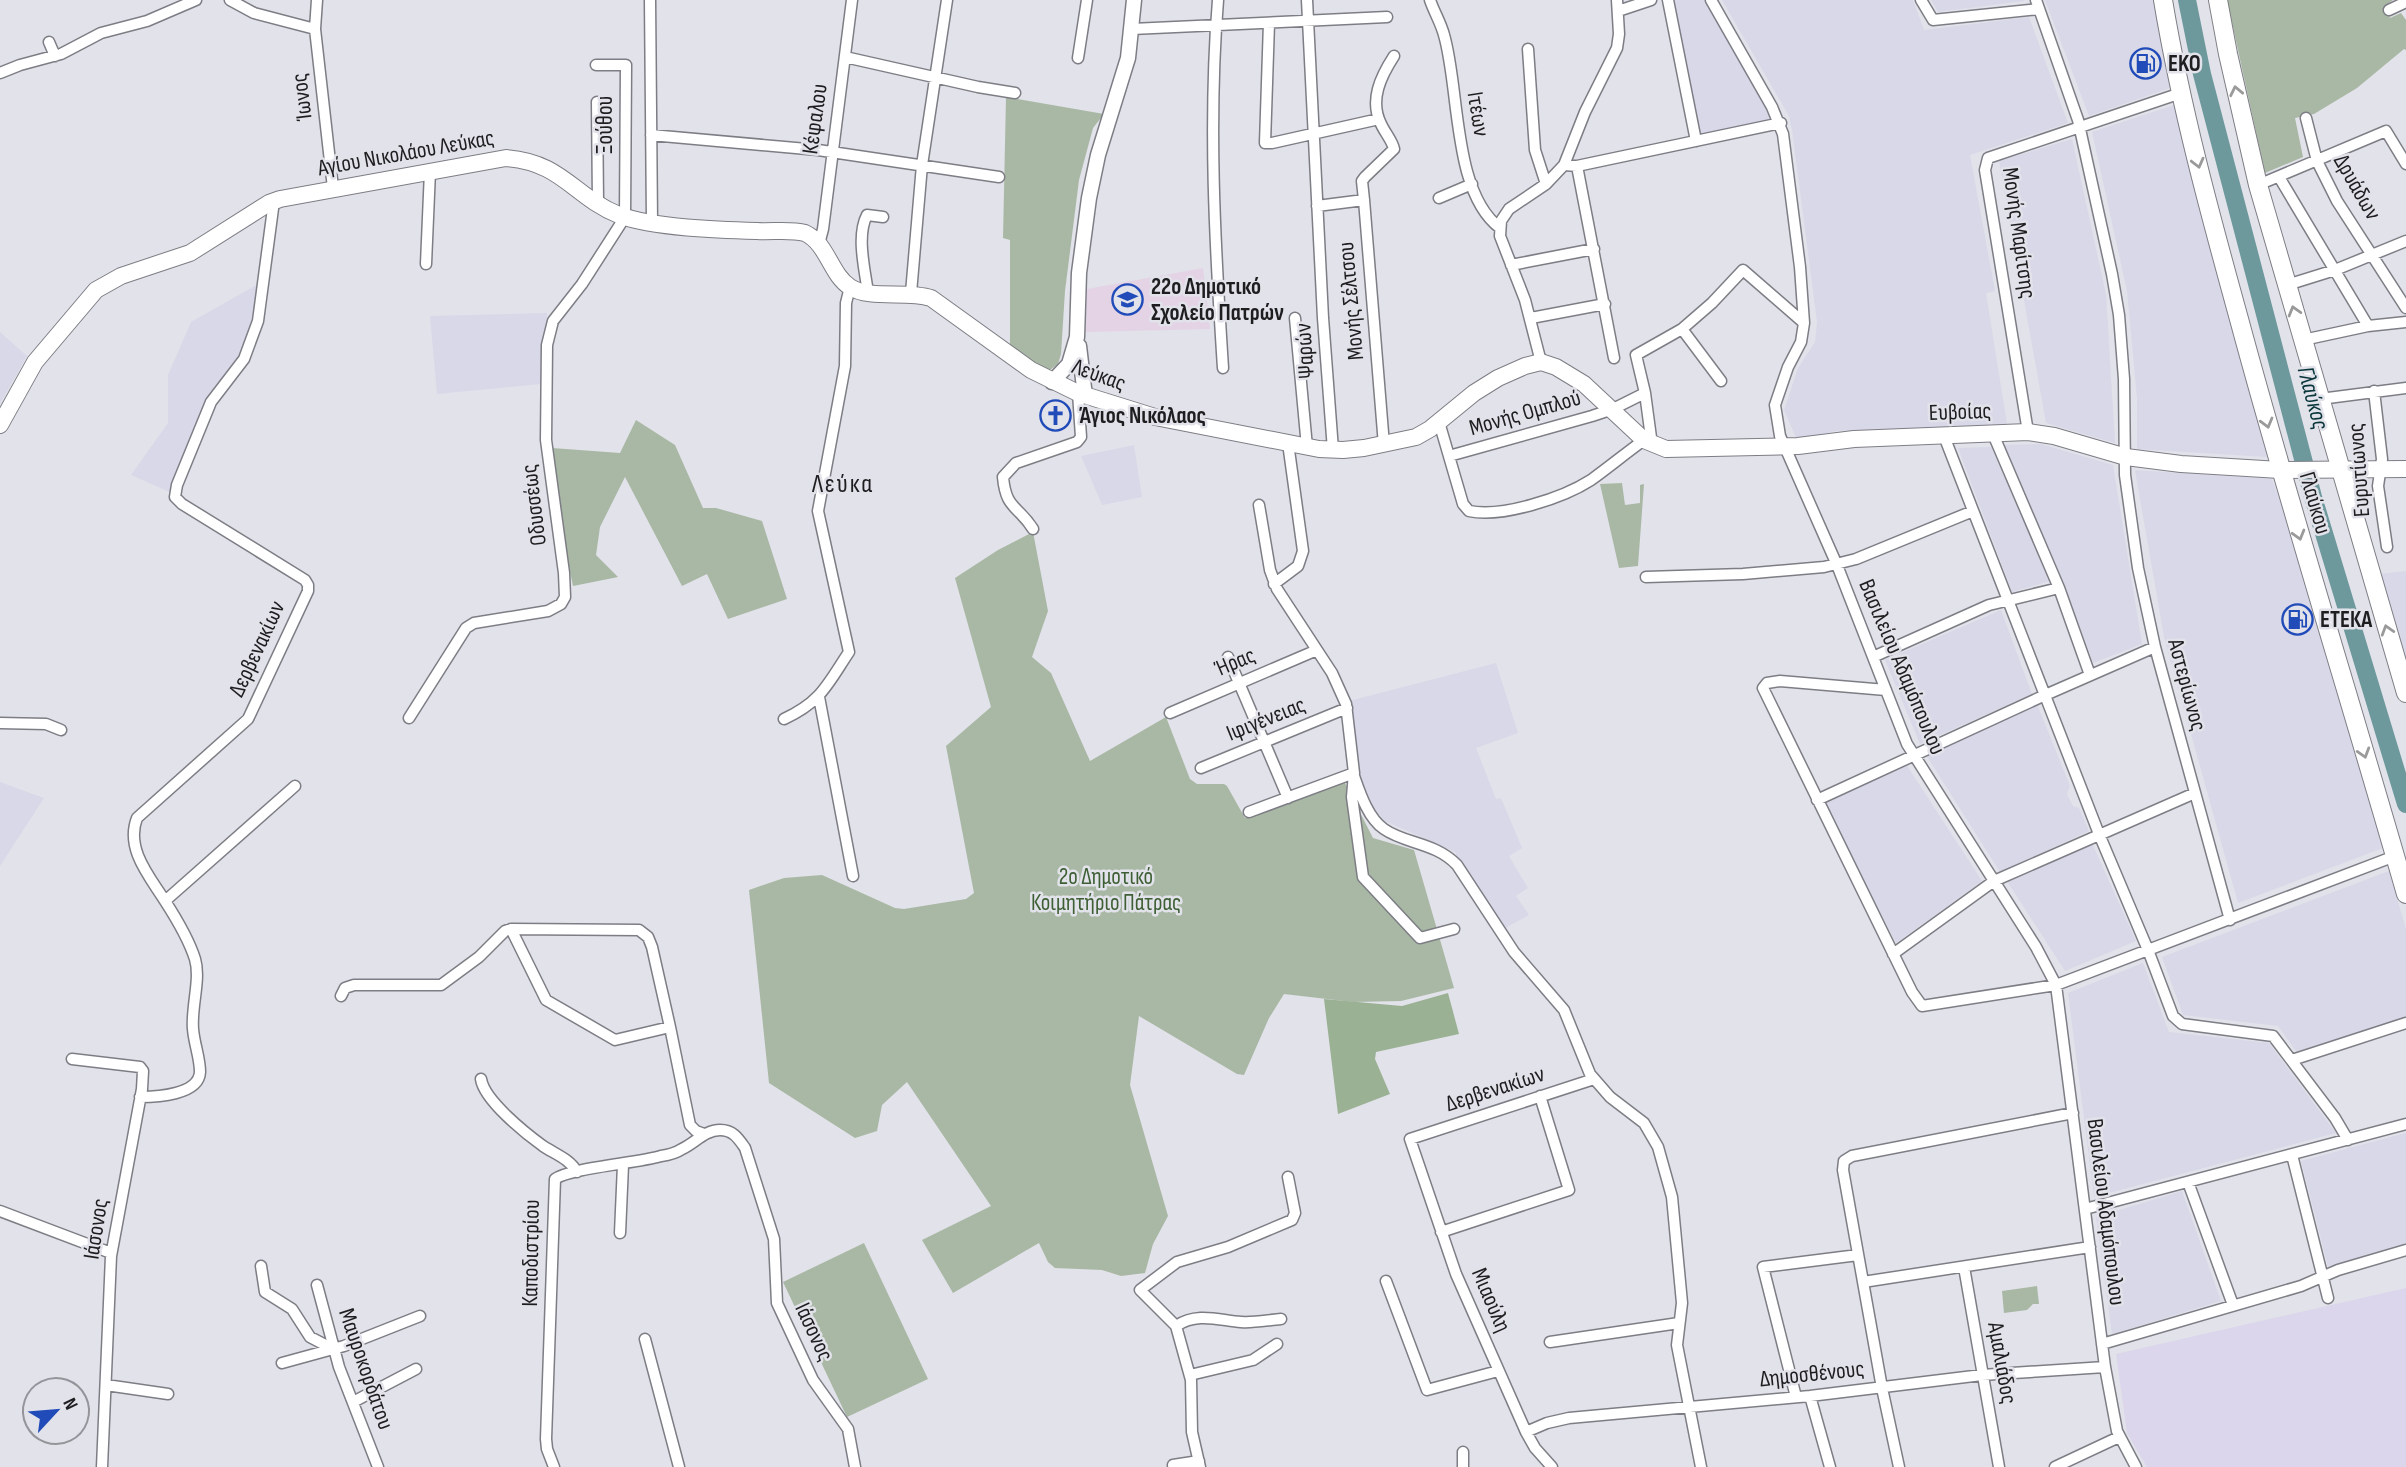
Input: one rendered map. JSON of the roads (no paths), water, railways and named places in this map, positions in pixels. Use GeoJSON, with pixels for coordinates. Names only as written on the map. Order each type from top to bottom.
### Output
{"type":"FeatureCollection","features":[{"type":"Feature","properties":{"kind":"main road","name":"Γλαύκου"},"geometry":{"type":"LineString","coordinates":[[2163,0],[2181,93],[2211,219],[2406,894]]}},
{"type":"Feature","properties":{"kind":"main road","name":"Γλαύκου"},"geometry":{"type":"LineString","coordinates":[[2218,0],[2259,185],[2320,398],[2336,471],[2406,693]]}},
{"type":"Feature","properties":{"kind":"main road","name":"Αγίου Νικολάου Λεύκας"},"geometry":{"type":"LineString","coordinates":[[0,425],[35,362],[96,290],[121,276],[197,250],[274,201],[506,158],[528,160],[552,170],[598,203],[625,217],[708,229],[800,232],[810,235],[819,244]]}},
{"type":"Feature","properties":{"kind":"main road"},"geometry":{"type":"LineString","coordinates":[[819,244],[850,287],[868,293],[911,293],[931,298],[995,345],[1052,382]]}},
{"type":"Feature","properties":{"kind":"main road"},"geometry":{"type":"LineString","coordinates":[[1541,362],[1570,375],[1613,409],[1648,442]]}},
{"type":"Feature","properties":{"kind":"main road","name":"Λεύκας"},"geometry":{"type":"LineString","coordinates":[[1052,382],[1155,417],[1333,450],[1384,445],[1416,437],[1491,383],[1525,366],[1541,362]]}},
{"type":"Feature","properties":{"kind":"main road","name":"Ευβοίας"},"geometry":{"type":"LineString","coordinates":[[1648,442],[1679,450],[2028,432],[2054,436],[2126,457],[2181,464],[2284,470],[2406,469]]}},
{"type":"Feature","properties":{"kind":"street"},"geometry":{"type":"LineString","coordinates":[[0,72],[55,56],[101,33],[147,21],[195,0]]}},
{"type":"Feature","properties":{"kind":"street"},"geometry":{"type":"LineString","coordinates":[[230,0],[254,13],[315,29]]}},
{"type":"Feature","properties":{"kind":"street","name":"Ίωνος"},"geometry":{"type":"LineString","coordinates":[[317,0],[315,29],[333,188]]}},
{"type":"Feature","properties":{"kind":"street"},"geometry":{"type":"LineString","coordinates":[[650,0],[648,27],[651,69],[652,222]]}},
{"type":"Feature","properties":{"kind":"street","name":"Κέφαλου"},"geometry":{"type":"LineString","coordinates":[[819,244],[852,0]]}},
{"type":"Feature","properties":{"kind":"street"},"geometry":{"type":"LineString","coordinates":[[911,293],[922,165],[947,0]]}},
{"type":"Feature","properties":{"kind":"street"},"geometry":{"type":"LineString","coordinates":[[1078,58],[1087,0]]}},
{"type":"Feature","properties":{"kind":"street","name":"Λεύκας"},"geometry":{"type":"LineString","coordinates":[[1052,382],[1069,364],[1077,337],[1079,272],[1089,198],[1098,155],[1125,71],[1134,0]]}},
{"type":"Feature","properties":{"kind":"street"},"geometry":{"type":"LineString","coordinates":[[1218,0],[1212,175],[1223,368]]}},
{"type":"Feature","properties":{"kind":"street","name":"Ψαρών"},"geometry":{"type":"LineString","coordinates":[[1307,0],[1333,450]]}},
{"type":"Feature","properties":{"kind":"street","name":"Ιτέων"},"geometry":{"type":"LineString","coordinates":[[1430,0],[1445,35],[1459,134],[1472,184],[1488,219],[1500,228],[1531,318],[1541,362]]}},
{"type":"Feature","properties":{"kind":"street"},"geometry":{"type":"LineString","coordinates":[[1500,228],[1509,209],[1546,184],[1564,164],[1585,112],[1617,48],[1618,6],[1651,0]]}},
{"type":"Feature","properties":{"kind":"street"},"geometry":{"type":"LineString","coordinates":[[1668,0],[1696,141]]}},
{"type":"Feature","properties":{"kind":"street","name":"Βασιλείου Αδαμόπουλου"},"geometry":{"type":"LineString","coordinates":[[1711,0],[1781,123],[1800,267],[1804,323],[1801,342],[1788,367],[1775,405],[1778,430],[1837,565],[1912,756],[2036,947],[2056,985],[2105,1367],[2119,1437],[2136,1467]]}},
{"type":"Feature","properties":{"kind":"street"},"geometry":{"type":"LineString","coordinates":[[1921,0],[1933,20],[2038,5]]}},
{"type":"Feature","properties":{"kind":"street"},"geometry":{"type":"LineString","coordinates":[[2389,10],[2404,4]]}},
{"type":"Feature","properties":{"kind":"street","name":"Αστερίωνος"},"geometry":{"type":"LineString","coordinates":[[2038,5],[2080,128],[2117,299],[2124,379],[2125,475],[2132,529],[2155,647],[2231,920]]}},
{"type":"Feature","properties":{"kind":"street"},"geometry":{"type":"LineString","coordinates":[[1132,29],[1387,17]]}},
{"type":"Feature","properties":{"kind":"street"},"geometry":{"type":"LineString","coordinates":[[1269,23],[1266,144],[1379,119]]}},
{"type":"Feature","properties":{"kind":"street"},"geometry":{"type":"LineString","coordinates":[[49,41],[55,56]]}},
{"type":"Feature","properties":{"kind":"street"},"geometry":{"type":"LineString","coordinates":[[1528,49],[1535,150],[1546,184]]}},
{"type":"Feature","properties":{"kind":"street"},"geometry":{"type":"LineString","coordinates":[[1317,206],[1364,200],[1362,181],[1394,149],[1379,119],[1376,106],[1377,90],[1394,56]]}},
{"type":"Feature","properties":{"kind":"street"},"geometry":{"type":"LineString","coordinates":[[845,57],[1015,93]]}},
{"type":"Feature","properties":{"kind":"street","name":"Ξούθου"},"geometry":{"type":"LineString","coordinates":[[596,65],[626,65],[625,217]]}},
{"type":"Feature","properties":{"kind":"street","name":"Μονής Μαρίτσης"},"geometry":{"type":"LineString","coordinates":[[2028,432],[1985,170],[1988,158],[2181,93]]}},
{"type":"Feature","properties":{"kind":"street"},"geometry":{"type":"LineString","coordinates":[[597,102],[598,203]]}},
{"type":"Feature","properties":{"kind":"street","name":"Δρυάδων"},"geometry":{"type":"LineString","coordinates":[[2306,118],[2317,161],[2337,201],[2406,308]]}},
{"type":"Feature","properties":{"kind":"street"},"geometry":{"type":"LineString","coordinates":[[1564,164],[1577,166],[1781,123]]}},
{"type":"Feature","properties":{"kind":"street"},"geometry":{"type":"LineString","coordinates":[[2259,185],[2386,131],[2406,164]]}},
{"type":"Feature","properties":{"kind":"street"},"geometry":{"type":"LineString","coordinates":[[650,135],[832,151],[999,177]]}},
{"type":"Feature","properties":{"kind":"street"},"geometry":{"type":"LineString","coordinates":[[1577,166],[1614,358]]}},
{"type":"Feature","properties":{"kind":"street"},"geometry":{"type":"LineString","coordinates":[[426,264],[430,171]]}},
{"type":"Feature","properties":{"kind":"street"},"geometry":{"type":"LineString","coordinates":[[2280,177],[2368,326]]}},
{"type":"Feature","properties":{"kind":"street"},"geometry":{"type":"LineString","coordinates":[[1439,198],[1472,184]]}},
{"type":"Feature","properties":{"kind":"street","name":"Μονής Σέλτσου"},"geometry":{"type":"LineString","coordinates":[[1364,200],[1384,445]]}},
{"type":"Feature","properties":{"kind":"street","name":"Δερβενακίων"},"geometry":{"type":"LineString","coordinates":[[140,1097],[159,1097],[179,1092],[194,1084],[200,1072],[193,1027],[196,965],[191,949],[139,857],[134,828],[137,818],[248,719],[308,591],[305,580],[182,504],[176,496],[177,485],[211,402],[243,359],[253,337],[258,320],[274,201]]}},
{"type":"Feature","properties":{"kind":"street"},"geometry":{"type":"LineString","coordinates":[[868,293],[863,221],[867,215],[883,217]]}},
{"type":"Feature","properties":{"kind":"street","name":"Οδυσσέως"},"geometry":{"type":"LineString","coordinates":[[409,718],[466,628],[474,623],[548,611],[561,604],[565,597],[546,440],[547,345],[553,321],[582,284],[625,217]]}},
{"type":"Feature","properties":{"kind":"street"},"geometry":{"type":"LineString","coordinates":[[2287,285],[2335,270],[2406,241]]}},
{"type":"Feature","properties":{"kind":"street"},"geometry":{"type":"LineString","coordinates":[[1511,265],[1594,249]]}},
{"type":"Feature","properties":{"kind":"street"},"geometry":{"type":"LineString","coordinates":[[1439,422],[1463,504],[1469,511],[1490,512],[1513,508],[1577,487],[1648,442],[1645,393],[1636,355],[1682,329],[1712,303],[1743,270],[1804,323]]}},
{"type":"Feature","properties":{"kind":"street"},"geometry":{"type":"LineString","coordinates":[[784,719],[806,709],[819,697],[849,652],[818,511],[845,366],[846,303],[850,287]]}},
{"type":"Feature","properties":{"kind":"street"},"geometry":{"type":"LineString","coordinates":[[1531,318],[1605,304]]}},
{"type":"Feature","properties":{"kind":"street"},"geometry":{"type":"LineString","coordinates":[[1295,318],[1307,447]]}},
{"type":"Feature","properties":{"kind":"street"},"geometry":{"type":"LineString","coordinates":[[2303,340],[2368,326],[2406,322]]}},
{"type":"Feature","properties":{"kind":"street"},"geometry":{"type":"LineString","coordinates":[[1682,329],[1721,382]]}},
{"type":"Feature","properties":{"kind":"street"},"geometry":{"type":"LineString","coordinates":[[1033,529],[1008,502],[1003,477],[1016,463],[1077,442],[1081,437],[1082,394],[1077,337]]}},
{"type":"Feature","properties":{"kind":"street"},"geometry":{"type":"LineString","coordinates":[[2320,398],[2406,388]]}},
{"type":"Feature","properties":{"kind":"street","name":"Ευρυτίωνος"},"geometry":{"type":"LineString","coordinates":[[2374,391],[2382,470],[2378,486],[2387,547]]}},
{"type":"Feature","properties":{"kind":"street","name":"Μονής Ομπλού"},"geometry":{"type":"LineString","coordinates":[[1449,456],[1613,409],[1645,393]]}},
{"type":"Feature","properties":{"kind":"street"},"geometry":{"type":"LineString","coordinates":[[1993,434],[2059,588],[2090,675]]}},
{"type":"Feature","properties":{"kind":"street"},"geometry":{"type":"LineString","coordinates":[[1944,436],[2043,696],[2173,1016],[2177,1022],[2271,1036],[2341,1126],[2348,1140]]}},
{"type":"Feature","properties":{"kind":"street"},"geometry":{"type":"LineString","coordinates":[[1274,584],[1298,566],[1303,551],[1288,443]]}},
{"type":"Feature","properties":{"kind":"street"},"geometry":{"type":"LineString","coordinates":[[1259,505],[1274,584],[1338,685],[1347,708],[1354,774],[1352,797],[1363,877],[1420,938],[1454,929]]}},
{"type":"Feature","properties":{"kind":"street"},"geometry":{"type":"LineString","coordinates":[[1646,577],[1744,574],[1837,565],[1973,511]]}},
{"type":"Feature","properties":{"kind":"street"},"geometry":{"type":"LineString","coordinates":[[1873,657],[1989,605],[2059,588]]}},
{"type":"Feature","properties":{"kind":"street"},"geometry":{"type":"LineString","coordinates":[[1817,800],[2155,647]]}},
{"type":"Feature","properties":{"kind":"street","name":"Ήρας"},"geometry":{"type":"LineString","coordinates":[[1170,713],[1317,650]]}},
{"type":"Feature","properties":{"kind":"street"},"geometry":{"type":"LineString","coordinates":[[1228,657],[1288,798]]}},
{"type":"Feature","properties":{"kind":"street"},"geometry":{"type":"LineString","coordinates":[[1886,690],[1780,681],[1771,681],[1764,685],[1766,696],[1817,800],[1912,992],[1922,1006],[2056,985],[2395,856]]}},
{"type":"Feature","properties":{"kind":"street"},"geometry":{"type":"LineString","coordinates":[[819,697],[853,876]]}},
{"type":"Feature","properties":{"kind":"street","name":"Ιφιγένειας"},"geometry":{"type":"LineString","coordinates":[[1201,768],[1347,708]]}},
{"type":"Feature","properties":{"kind":"street"},"geometry":{"type":"LineString","coordinates":[[0,723],[46,724],[61,730]]}},
{"type":"Feature","properties":{"kind":"street"},"geometry":{"type":"LineString","coordinates":[[1249,812],[1354,774]]}},
{"type":"Feature","properties":{"kind":"street"},"geometry":{"type":"LineString","coordinates":[[1354,774],[1369,809],[1383,829],[1440,852],[1460,869],[1523,964],[1564,1010],[1584,1063],[1594,1079],[1610,1097],[1644,1123],[1658,1147],[1672,1197],[1682,1303],[1677,1345],[1701,1467]]}},
{"type":"Feature","properties":{"kind":"street"},"geometry":{"type":"LineString","coordinates":[[165,901],[295,786]]}},
{"type":"Feature","properties":{"kind":"street"},"geometry":{"type":"LineString","coordinates":[[1893,954],[1994,881],[2195,793]]}},
{"type":"Feature","properties":{"kind":"street"},"geometry":{"type":"LineString","coordinates":[[341,996],[345,988],[354,985],[441,985],[479,957],[505,931],[511,929],[639,930],[648,937],[652,947],[690,1125],[704,1134]]}},
{"type":"Feature","properties":{"kind":"street"},"geometry":{"type":"LineString","coordinates":[[511,929],[545,1000],[615,1040],[670,1027]]}},
{"type":"Feature","properties":{"kind":"street"},"geometry":{"type":"LineString","coordinates":[[2292,1060],[2406,1023]]}},
{"type":"Feature","properties":{"kind":"street","name":"Ιάσονος"},"geometry":{"type":"LineString","coordinates":[[72,1059],[140,1067],[143,1071],[111,1253],[102,1467]]}},
{"type":"Feature","properties":{"kind":"street"},"geometry":{"type":"LineString","coordinates":[[481,1079],[483,1090],[491,1100],[539,1143],[568,1161],[577,1172],[623,1165],[679,1151],[704,1134]]}},
{"type":"Feature","properties":{"kind":"street","name":"Δερβενακίων"},"geometry":{"type":"LineString","coordinates":[[1410,1139],[1594,1079]]}},
{"type":"Feature","properties":{"kind":"street"},"geometry":{"type":"LineString","coordinates":[[1441,1232],[1569,1190],[1540,1096]]}},
{"type":"Feature","properties":{"kind":"street"},"geometry":{"type":"LineString","coordinates":[[1899,1467],[1858,1255],[1843,1170],[1844,1161],[1847,1158],[2073,1113]]}},
{"type":"Feature","properties":{"kind":"street"},"geometry":{"type":"LineString","coordinates":[[2085,1209],[2406,1124]]}},
{"type":"Feature","properties":{"kind":"street","name":"Ιάσονος"},"geometry":{"type":"LineString","coordinates":[[704,1134],[729,1130],[745,1148],[774,1239],[777,1303],[813,1380],[848,1429],[855,1467]]}},
{"type":"Feature","properties":{"kind":"street","name":"Μιαούλη"},"geometry":{"type":"LineString","coordinates":[[1410,1139],[1457,1274],[1526,1432],[1535,1448],[1552,1467]]}},
{"type":"Feature","properties":{"kind":"street"},"geometry":{"type":"LineString","coordinates":[[2292,1155],[2328,1298]]}},
{"type":"Feature","properties":{"kind":"street"},"geometry":{"type":"LineString","coordinates":[[620,1233],[623,1165]]}},
{"type":"Feature","properties":{"kind":"street","name":"Καποδιστρίου"},"geometry":{"type":"LineString","coordinates":[[554,1467],[546,1446],[554,1183],[559,1176],[577,1172]]}},
{"type":"Feature","properties":{"kind":"street"},"geometry":{"type":"LineString","coordinates":[[1173,1465],[1200,1464],[1192,1432],[1190,1375],[1176,1326],[1140,1290],[1177,1262],[1228,1247],[1292,1220],[1295,1213],[1287,1177]]}},
{"type":"Feature","properties":{"kind":"street"},"geometry":{"type":"LineString","coordinates":[[2188,1182],[2233,1305]]}},
{"type":"Feature","properties":{"kind":"street"},"geometry":{"type":"LineString","coordinates":[[0,1211],[111,1253]]}},
{"type":"Feature","properties":{"kind":"street"},"geometry":{"type":"LineString","coordinates":[[1863,1282],[2090,1247]]}},
{"type":"Feature","properties":{"kind":"street"},"geometry":{"type":"LineString","coordinates":[[2102,1344],[2301,1286],[2323,1276],[2406,1250]]}},
{"type":"Feature","properties":{"kind":"street"},"geometry":{"type":"LineString","coordinates":[[1796,1397],[1763,1267],[1858,1255]]}},
{"type":"Feature","properties":{"kind":"street"},"geometry":{"type":"LineString","coordinates":[[261,1266],[265,1292],[292,1310],[310,1337],[333,1349]]}},
{"type":"Feature","properties":{"kind":"street","name":"Αμαλιάδος"},"geometry":{"type":"LineString","coordinates":[[1964,1267],[1999,1467]]}},
{"type":"Feature","properties":{"kind":"street"},"geometry":{"type":"LineString","coordinates":[[1386,1282],[1427,1390],[1499,1371]]}},
{"type":"Feature","properties":{"kind":"street","name":"Μαυροκορδάτου"},"geometry":{"type":"LineString","coordinates":[[317,1284],[333,1349],[378,1467]]}},
{"type":"Feature","properties":{"kind":"street"},"geometry":{"type":"LineString","coordinates":[[282,1363],[333,1349],[421,1316]]}},
{"type":"Feature","properties":{"kind":"street"},"geometry":{"type":"LineString","coordinates":[[1176,1326],[1187,1318],[1209,1317],[1244,1322],[1281,1319]]}},
{"type":"Feature","properties":{"kind":"street"},"geometry":{"type":"LineString","coordinates":[[1550,1342],[1679,1323]]}},
{"type":"Feature","properties":{"kind":"street"},"geometry":{"type":"LineString","coordinates":[[645,1339],[679,1467]]}},
{"type":"Feature","properties":{"kind":"street"},"geometry":{"type":"LineString","coordinates":[[1190,1375],[1253,1360],[1278,1344]]}},
{"type":"Feature","properties":{"kind":"street","name":"Δημοσθένους"},"geometry":{"type":"LineString","coordinates":[[1526,1432],[1569,1418],[1810,1396],[1982,1375],[2105,1367]]}},
{"type":"Feature","properties":{"kind":"street"},"geometry":{"type":"LineString","coordinates":[[354,1402],[416,1369]]}},
{"type":"Feature","properties":{"kind":"street"},"geometry":{"type":"LineString","coordinates":[[106,1385],[168,1394]]}},
{"type":"Feature","properties":{"kind":"street"},"geometry":{"type":"LineString","coordinates":[[1810,1396],[1830,1467]]}},
{"type":"Feature","properties":{"kind":"street"},"geometry":{"type":"LineString","coordinates":[[2055,1467],[2119,1437]]}},
{"type":"Feature","properties":{"kind":"street"},"geometry":{"type":"LineString","coordinates":[[1463,1452],[1463,1467]]}},
{"type":"Feature","properties":{"kind":"waterway","name":"Γλαύκος"},"geometry":{"type":"LineString","coordinates":[[2187,0],[2202,74],[2313,497],[2406,804]]}},
{"type":"Feature","properties":{"kind":"place","name":"EKO"},"geometry":{"type":"Point","coordinates":[2145,64]}},
{"type":"Feature","properties":{"kind":"place","name":"22ο Δημοτικό Σχολείο Πατρών"},"geometry":{"type":"Point","coordinates":[1128,300]}},
{"type":"Feature","properties":{"kind":"place","name":"Άγιος Νικόλαος"},"geometry":{"type":"Point","coordinates":[1056,416]}},
{"type":"Feature","properties":{"kind":"place","name":"ΕΤΕΚΑ"},"geometry":{"type":"Point","coordinates":[2297,620]}},
{"type":"Feature","properties":{"kind":"district","name":"Λεύκα"},"geometry":{"type":"Point","coordinates":[843,484]}},
{"type":"Feature","properties":{"kind":"park label","name":"2o Δημοτικό Κοιμητήριο Πάτρας"},"geometry":{"type":"Point","coordinates":[1106,890]}}]}
